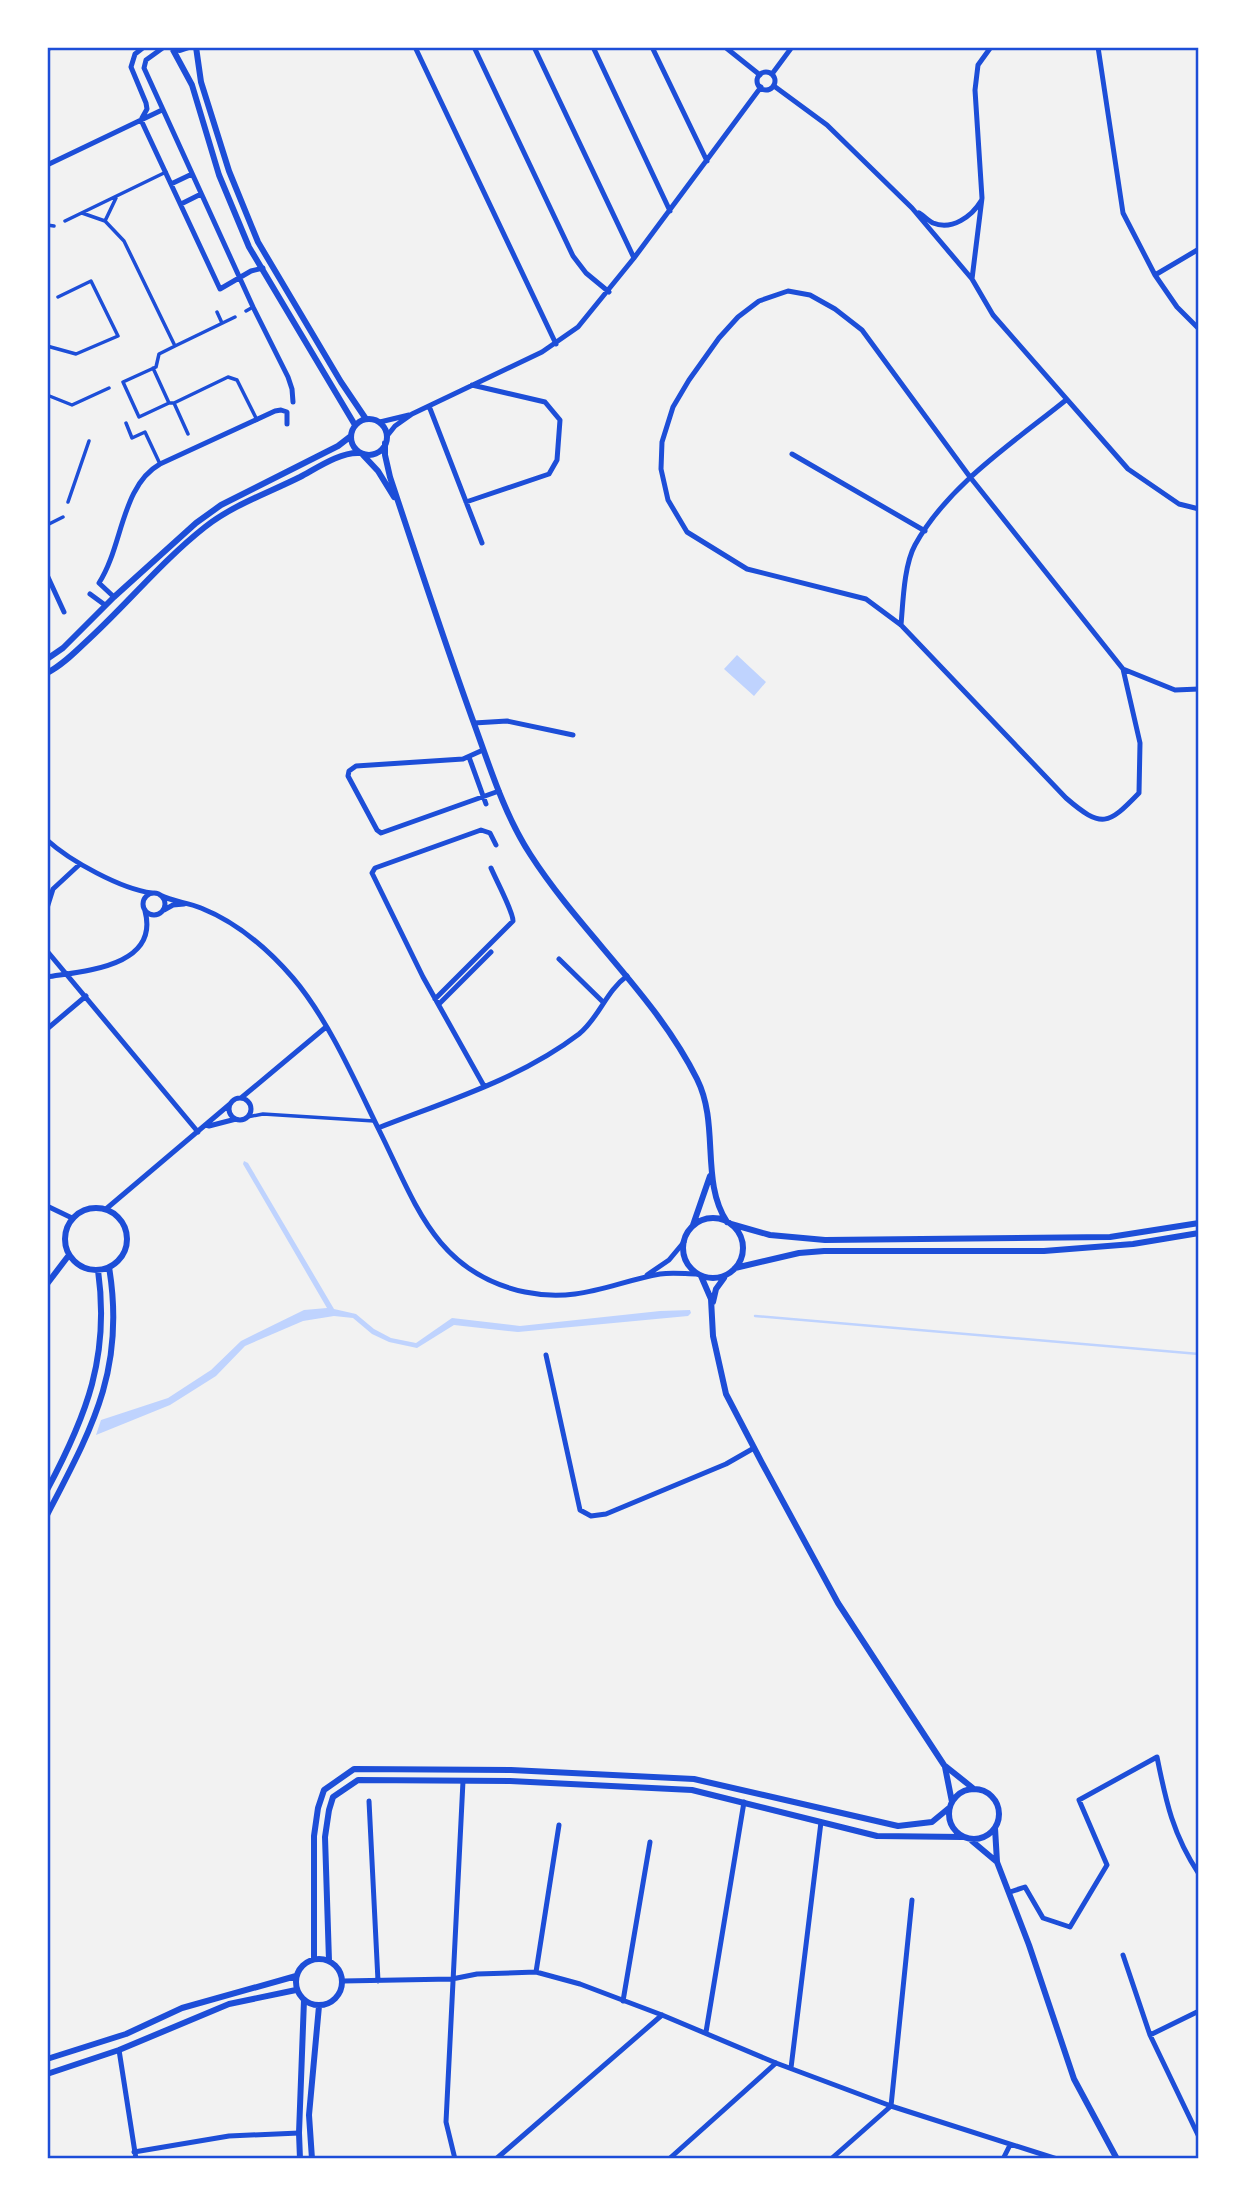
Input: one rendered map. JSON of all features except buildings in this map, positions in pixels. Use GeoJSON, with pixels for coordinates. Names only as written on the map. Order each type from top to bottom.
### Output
{"type":"FeatureCollection","features":[{"type":"Feature","properties":{"kind":"street"},"geometry":{"type":"LineString","coordinates":[[141,120],[146,113],[146,103],[131,67],[135,54],[144,47]]}},
{"type":"Feature","properties":{"kind":"street"},"geometry":{"type":"LineString","coordinates":[[189,47],[180,50],[169,48],[149,57],[144,64],[162,110],[288,377],[293,402]]}},
{"type":"Feature","properties":{"kind":"street"},"geometry":{"type":"LineString","coordinates":[[196,47],[201,82],[229,172],[258,242],[366,419]]}},
{"type":"Feature","properties":{"kind":"street"},"geometry":{"type":"LineString","coordinates":[[415,47],[556,344]]}},
{"type":"Feature","properties":{"kind":"street"},"geometry":{"type":"LineString","coordinates":[[474,47],[573,256],[586,274],[608,292]]}},
{"type":"Feature","properties":{"kind":"street"},"geometry":{"type":"LineString","coordinates":[[534,47],[634,258]]}},
{"type":"Feature","properties":{"kind":"street"},"geometry":{"type":"LineString","coordinates":[[593,47],[670,211]]}},
{"type":"Feature","properties":{"kind":"street"},"geometry":{"type":"LineString","coordinates":[[652,47],[707,161]]}},
{"type":"Feature","properties":{"kind":"street"},"geometry":{"type":"LineString","coordinates":[[725,47],[760,75]]}},
{"type":"Feature","properties":{"kind":"street"},"geometry":{"type":"LineString","coordinates":[[772,74],[792,47]]}},
{"type":"Feature","properties":{"kind":"street"},"geometry":{"type":"LineString","coordinates":[[972,279],[982,198],[975,90],[978,65],[991,47]]}},
{"type":"Feature","properties":{"kind":"street"},"geometry":{"type":"LineString","coordinates":[[1098,47],[1123,212],[1155,275],[1177,307],[1199,330]]}},
{"type":"Feature","properties":{"kind":"street"},"geometry":{"type":"LineString","coordinates":[[169,48],[192,85],[219,175],[249,247],[355,425]]}},
{"type":"Feature","properties":{"kind":"street"},"geometry":{"type":"LineString","coordinates":[[760,75],[767,72],[772,74],[775,79],[774,86]]}},
{"type":"Feature","properties":{"kind":"street"},"geometry":{"type":"LineString","coordinates":[[760,75],[758,82],[761,88],[766,90],[774,86]]}},
{"type":"Feature","properties":{"kind":"street"},"geometry":{"type":"LineString","coordinates":[[774,86],[827,125],[912,208],[972,279],[993,315],[1128,469],[1178,504],[1199,509]]}},
{"type":"Feature","properties":{"kind":"street"},"geometry":{"type":"LineString","coordinates":[[402,515],[381,475],[352,445],[351,436],[355,425],[366,419],[380,422],[412,414],[556,344],[583,322],[761,88]]}},
{"type":"Feature","properties":{"kind":"street"},"geometry":{"type":"LineString","coordinates":[[47,165],[162,110]]}},
{"type":"Feature","properties":{"kind":"street"},"geometry":{"type":"LineString","coordinates":[[141,120],[220,289],[239,277],[263,268]]}},
{"type":"Feature","properties":{"kind":"street"},"geometry":{"type":"LineString","coordinates":[[65,221],[166,172]]}},
{"type":"Feature","properties":{"kind":"street"},"geometry":{"type":"LineString","coordinates":[[171,184],[192,174]]}},
{"type":"Feature","properties":{"kind":"street"},"geometry":{"type":"LineString","coordinates":[[181,205],[201,194]]}},
{"type":"Feature","properties":{"kind":"street"},"geometry":{"type":"LineString","coordinates":[[105,221],[117,196]]}},
{"type":"Feature","properties":{"kind":"street"},"geometry":{"type":"LineString","coordinates":[[912,208],[933,223],[944,225],[959,221],[975,211],[982,198]]}},
{"type":"Feature","properties":{"kind":"street"},"geometry":{"type":"LineString","coordinates":[[82,213],[105,221],[124,241],[175,346]]}},
{"type":"Feature","properties":{"kind":"street"},"geometry":{"type":"LineString","coordinates":[[47,225],[54,226]]}},
{"type":"Feature","properties":{"kind":"street"},"geometry":{"type":"LineString","coordinates":[[1155,275],[1199,249]]}},
{"type":"Feature","properties":{"kind":"street"},"geometry":{"type":"LineString","coordinates":[[47,346],[76,354],[118,336],[91,281],[58,297]]}},
{"type":"Feature","properties":{"kind":"street"},"geometry":{"type":"LineString","coordinates":[[797,291],[835,309],[862,330],[970,477],[1123,669],[1140,743],[1139,793],[1117,817],[1100,820],[1084,814],[901,625],[866,599],[747,569],[687,532],[668,500],[661,469],[662,442],[673,407],[688,380],[719,338],[738,317],[759,301],[772,295],[797,291]]}},
{"type":"Feature","properties":{"kind":"street"},"geometry":{"type":"LineString","coordinates":[[246,311],[253,307]]}},
{"type":"Feature","properties":{"kind":"street"},"geometry":{"type":"LineString","coordinates":[[217,312],[222,323]]}},
{"type":"Feature","properties":{"kind":"street"},"geometry":{"type":"LineString","coordinates":[[234,317],[159,354],[156,367],[123,382],[139,417],[228,377],[237,380],[257,420]]}},
{"type":"Feature","properties":{"kind":"street"},"geometry":{"type":"LineString","coordinates":[[153,368],[188,435]]}},
{"type":"Feature","properties":{"kind":"street"},"geometry":{"type":"LineString","coordinates":[[466,502],[549,474],[557,460],[560,420],[545,402],[472,384]]}},
{"type":"Feature","properties":{"kind":"street"},"geometry":{"type":"LineString","coordinates":[[47,395],[72,405],[109,388]]}},
{"type":"Feature","properties":{"kind":"street"},"geometry":{"type":"LineString","coordinates":[[901,625],[906,580],[914,547],[925,531],[948,500],[970,477],[1066,400]]}},
{"type":"Feature","properties":{"kind":"street"},"geometry":{"type":"LineString","coordinates":[[429,406],[482,543]]}},
{"type":"Feature","properties":{"kind":"street"},"geometry":{"type":"LineString","coordinates":[[114,597],[99,583],[112,559],[127,513],[145,474],[160,464],[281,410],[288,414],[287,424]]}},
{"type":"Feature","properties":{"kind":"street"},"geometry":{"type":"LineString","coordinates":[[47,673],[105,624],[205,527],[230,510],[346,454],[376,454],[396,426],[412,414]]}},
{"type":"Feature","properties":{"kind":"street"},"geometry":{"type":"LineString","coordinates":[[380,422],[386,440],[387,467],[402,515],[483,750],[516,830],[534,860],[565,901],[627,976],[698,1080],[710,1124],[715,1197],[742,1242],[742,1256],[716,1289],[711,1311]]}},
{"type":"Feature","properties":{"kind":"street"},"geometry":{"type":"LineString","coordinates":[[126,423],[132,438],[145,432],[160,464]]}},
{"type":"Feature","properties":{"kind":"street"},"geometry":{"type":"LineString","coordinates":[[47,659],[64,648],[105,605],[196,523],[222,505],[338,446],[351,436]]}},
{"type":"Feature","properties":{"kind":"street"},"geometry":{"type":"LineString","coordinates":[[68,502],[89,441]]}},
{"type":"Feature","properties":{"kind":"street"},"geometry":{"type":"LineString","coordinates":[[792,454],[925,531]]}},
{"type":"Feature","properties":{"kind":"street"},"geometry":{"type":"LineString","coordinates":[[47,525],[63,517]]}},
{"type":"Feature","properties":{"kind":"street"},"geometry":{"type":"LineString","coordinates":[[47,575],[64,611]]}},
{"type":"Feature","properties":{"kind":"street"},"geometry":{"type":"LineString","coordinates":[[90,594],[105,605]]}},
{"type":"Feature","properties":{"kind":"street"},"geometry":{"type":"LineString","coordinates":[[1123,669],[1175,690],[1199,689]]}},
{"type":"Feature","properties":{"kind":"street"},"geometry":{"type":"LineString","coordinates":[[474,723],[507,720],[573,735]]}},
{"type":"Feature","properties":{"kind":"street"},"geometry":{"type":"LineString","coordinates":[[483,750],[469,757],[356,766],[349,771],[349,779],[381,833],[499,791]]}},
{"type":"Feature","properties":{"kind":"street"},"geometry":{"type":"LineString","coordinates":[[469,757],[486,804]]}},
{"type":"Feature","properties":{"kind":"street"},"geometry":{"type":"LineString","coordinates":[[484,1086],[437,1002],[373,876],[373,870],[481,830],[488,831],[496,845]]}},
{"type":"Feature","properties":{"kind":"street"},"geometry":{"type":"LineString","coordinates":[[47,840],[80,864],[123,884],[194,905],[223,919],[266,951],[300,986],[326,1027],[426,1225],[456,1258],[479,1275],[522,1292],[555,1295],[593,1293],[667,1273],[719,1278],[728,1274]]}},
{"type":"Feature","properties":{"kind":"street"},"geometry":{"type":"LineString","coordinates":[[47,908],[53,889],[80,864]]}},
{"type":"Feature","properties":{"kind":"street"},"geometry":{"type":"LineString","coordinates":[[437,1002],[513,920],[513,914],[491,868]]}},
{"type":"Feature","properties":{"kind":"street"},"geometry":{"type":"LineString","coordinates":[[123,884],[135,893],[144,908],[154,915],[173,905],[194,905]]}},
{"type":"Feature","properties":{"kind":"street"},"geometry":{"type":"LineString","coordinates":[[47,977],[114,964],[132,954],[146,929],[144,899],[152,893]]}},
{"type":"Feature","properties":{"kind":"street"},"geometry":{"type":"LineString","coordinates":[[160,895],[164,903],[162,911]]}},
{"type":"Feature","properties":{"kind":"street"},"geometry":{"type":"LineString","coordinates":[[47,951],[198,1132]]}},
{"type":"Feature","properties":{"kind":"street"},"geometry":{"type":"LineString","coordinates":[[437,1002],[491,952]]}},
{"type":"Feature","properties":{"kind":"street"},"geometry":{"type":"LineString","coordinates":[[559,958],[603,1002]]}},
{"type":"Feature","properties":{"kind":"street"},"geometry":{"type":"LineString","coordinates":[[378,1128],[484,1086],[544,1058],[581,1032],[614,986],[627,976]]}},
{"type":"Feature","properties":{"kind":"street"},"geometry":{"type":"LineString","coordinates":[[47,1029],[86,996]]}},
{"type":"Feature","properties":{"kind":"street"},"geometry":{"type":"LineString","coordinates":[[106,1209],[326,1027]]}},
{"type":"Feature","properties":{"kind":"street"},"geometry":{"type":"LineString","coordinates":[[241,1098],[249,1103],[250,1113],[247,1117]]}},
{"type":"Feature","properties":{"kind":"street"},"geometry":{"type":"LineString","coordinates":[[230,1104],[230,1113],[236,1119]]}},
{"type":"Feature","properties":{"kind":"street"},"geometry":{"type":"LineString","coordinates":[[206,1126],[247,1117],[279,1115],[374,1121]]}},
{"type":"Feature","properties":{"kind":"street"},"geometry":{"type":"LineString","coordinates":[[638,1280],[663,1265],[684,1242],[708,1189],[712,1167]]}},
{"type":"Feature","properties":{"kind":"street"},"geometry":{"type":"LineString","coordinates":[[47,1206],[72,1218]]}},
{"type":"Feature","properties":{"kind":"street"},"geometry":{"type":"LineString","coordinates":[[92,1207],[106,1209],[121,1219],[126,1230],[127,1240],[120,1258],[108,1267],[98,1270],[79,1266],[69,1255],[64,1238],[66,1227],[72,1218],[83,1210],[92,1207]]}},
{"type":"Feature","properties":{"kind":"street"},"geometry":{"type":"LineString","coordinates":[[693,1226],[709,1219],[770,1235],[825,1241],[1110,1237],[1199,1223]]}},
{"type":"Feature","properties":{"kind":"street"},"geometry":{"type":"LineString","coordinates":[[735,1268],[799,1253],[824,1251],[1044,1251],[1133,1244],[1199,1233]]}},
{"type":"Feature","properties":{"kind":"street"},"geometry":{"type":"LineString","coordinates":[[684,1242],[685,1260],[699,1275],[711,1299],[713,1336],[726,1394],[838,1603],[944,1765],[974,1788],[994,1798],[999,1813],[995,1828],[997,1862],[1010,1892],[1074,2079],[1114,2156]]}},
{"type":"Feature","properties":{"kind":"street"},"geometry":{"type":"LineString","coordinates":[[47,1284],[69,1255]]}},
{"type":"Feature","properties":{"kind":"street"},"geometry":{"type":"LineString","coordinates":[[47,1515],[89,1435],[101,1403],[113,1347],[114,1321],[108,1267]]}},
{"type":"Feature","properties":{"kind":"street"},"geometry":{"type":"LineString","coordinates":[[47,1490],[76,1435],[88,1402],[101,1345],[101,1290],[98,1270]]}},
{"type":"Feature","properties":{"kind":"street"},"geometry":{"type":"LineString","coordinates":[[546,1355],[580,1510],[591,1516],[606,1514],[726,1464],[754,1448]]}},
{"type":"Feature","properties":{"kind":"street"},"geometry":{"type":"LineString","coordinates":[[1010,1892],[1025,1887],[1043,1918],[1070,1927],[1107,1865],[1079,1800],[1157,1757],[1167,1809],[1183,1849],[1199,1874]]}},
{"type":"Feature","properties":{"kind":"street"},"geometry":{"type":"LineString","coordinates":[[944,1765],[951,1825],[997,1862]]}},
{"type":"Feature","properties":{"kind":"street"},"geometry":{"type":"LineString","coordinates":[[314,1959],[314,1836],[318,1808],[324,1790],[354,1769],[511,1770],[694,1779],[898,1825],[932,1822],[957,1795],[974,1788]]}},
{"type":"Feature","properties":{"kind":"street"},"geometry":{"type":"LineString","coordinates":[[329,1961],[325,1837],[329,1810],[333,1797],[358,1780],[463,1781],[692,1790],[877,1836],[979,1839],[989,1835],[995,1828]]}},
{"type":"Feature","properties":{"kind":"street"},"geometry":{"type":"LineString","coordinates":[[455,2159],[446,2122],[463,1781]]}},
{"type":"Feature","properties":{"kind":"street"},"geometry":{"type":"LineString","coordinates":[[369,1801],[378,1982]]}},
{"type":"Feature","properties":{"kind":"street"},"geometry":{"type":"LineString","coordinates":[[706,2032],[744,1802]]}},
{"type":"Feature","properties":{"kind":"street"},"geometry":{"type":"LineString","coordinates":[[791,2068],[821,1822]]}},
{"type":"Feature","properties":{"kind":"street"},"geometry":{"type":"LineString","coordinates":[[536,1972],[559,1825]]}},
{"type":"Feature","properties":{"kind":"street"},"geometry":{"type":"LineString","coordinates":[[623,2001],[650,1842]]}},
{"type":"Feature","properties":{"kind":"street"},"geometry":{"type":"LineString","coordinates":[[831,2159],[891,2106],[912,1900]]}},
{"type":"Feature","properties":{"kind":"street"},"geometry":{"type":"LineString","coordinates":[[1123,1955],[1150,2035],[1199,2137]]}},
{"type":"Feature","properties":{"kind":"street"},"geometry":{"type":"LineString","coordinates":[[314,1959],[329,1961],[338,1968],[343,1980],[337,1998],[329,2004],[312,2005],[296,1990],[296,1976],[300,1967],[314,1959]]}},
{"type":"Feature","properties":{"kind":"street"},"geometry":{"type":"LineString","coordinates":[[343,1980],[378,1982],[452,1979],[477,1974],[536,1972],[580,1984],[891,2106],[1057,2159]]}},
{"type":"Feature","properties":{"kind":"street"},"geometry":{"type":"LineString","coordinates":[[47,2059],[126,2034],[182,2008],[296,1976]]}},
{"type":"Feature","properties":{"kind":"street"},"geometry":{"type":"LineString","coordinates":[[47,2074],[119,2050],[229,2004],[296,1990]]}},
{"type":"Feature","properties":{"kind":"street"},"geometry":{"type":"LineString","coordinates":[[300,2159],[304,2000]]}},
{"type":"Feature","properties":{"kind":"street"},"geometry":{"type":"LineString","coordinates":[[312,2159],[309,2115],[320,2006]]}},
{"type":"Feature","properties":{"kind":"street"},"geometry":{"type":"LineString","coordinates":[[1150,2035],[1199,2011]]}},
{"type":"Feature","properties":{"kind":"street"},"geometry":{"type":"LineString","coordinates":[[496,2159],[662,2015]]}},
{"type":"Feature","properties":{"kind":"street"},"geometry":{"type":"LineString","coordinates":[[119,2050],[135,2155],[229,2136],[299,2133]]}},
{"type":"Feature","properties":{"kind":"street"},"geometry":{"type":"LineString","coordinates":[[669,2159],[776,2063]]}},
{"type":"Feature","properties":{"kind":"street"},"geometry":{"type":"LineString","coordinates":[[1003,2159],[1010,2145]]}},
{"type":"Feature","properties":{"kind":"water"},"geometry":{"type":"Polygon","coordinates":[[[737,655],[766,682],[754,696],[724,669],[737,655]]]}},
{"type":"Feature","properties":{"kind":"water"},"geometry":{"type":"Polygon","coordinates":[[[244,1161],[248,1163],[334,1309],[356,1314],[374,1329],[391,1338],[416,1343],[452,1318],[520,1326],[660,1311],[690,1310],[691,1313],[688,1316],[518,1332],[454,1325],[417,1348],[389,1342],[372,1334],[353,1318],[334,1316],[303,1321],[245,1346],[216,1376],[170,1405],[96,1435],[101,1420],[168,1398],[211,1370],[241,1341],[304,1310],[327,1308],[243,1164],[244,1161]]]}},
{"type":"Feature","properties":{"kind":"waterway"},"geometry":{"type":"LineString","coordinates":[[755,1316],[1199,1354]]}}]}
